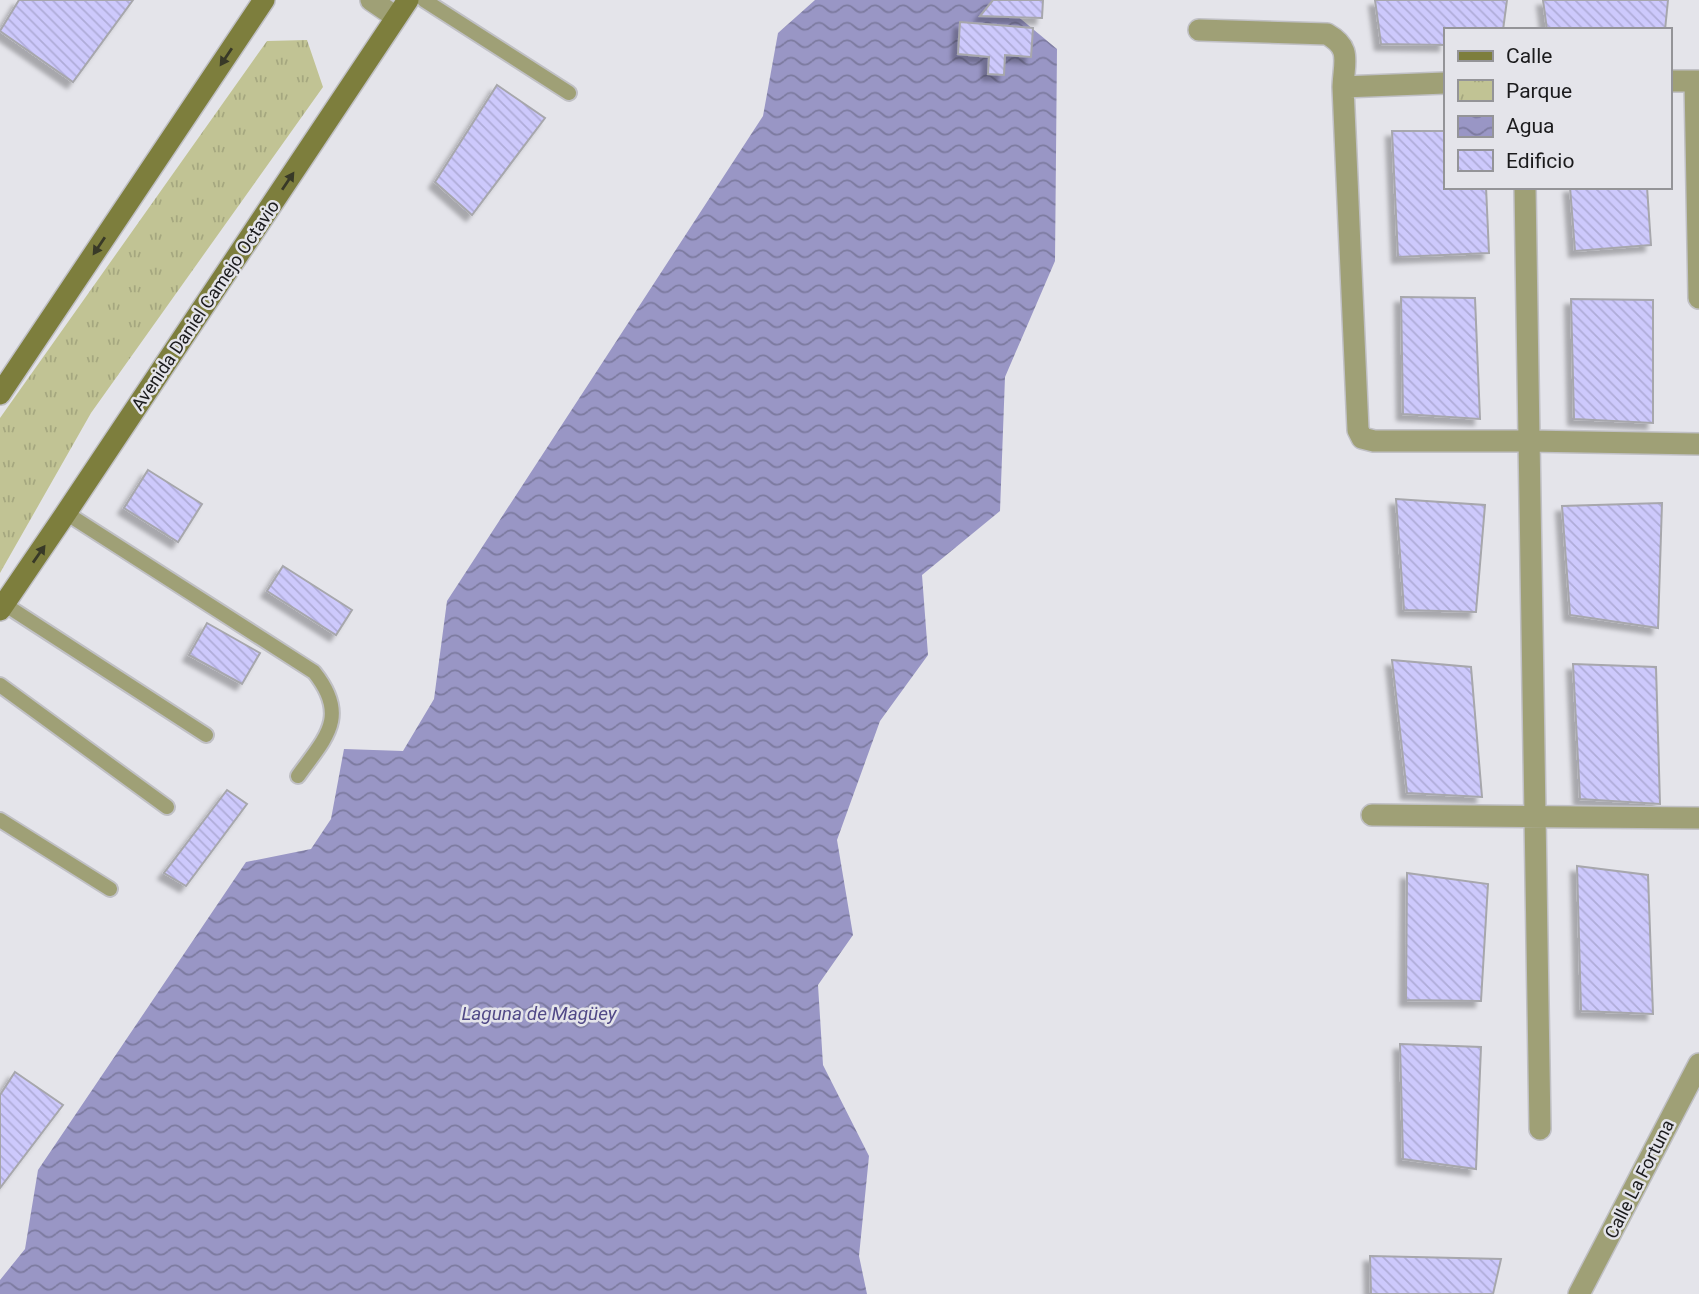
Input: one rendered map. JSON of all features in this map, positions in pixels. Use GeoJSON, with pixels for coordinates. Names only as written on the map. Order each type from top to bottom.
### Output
{"type":"FeatureCollection","features":[{"type":"Feature","properties":{"kind":"main road"},"geometry":{"type":"LineString","coordinates":[[0,394],[264,0]]}},
{"type":"Feature","properties":{"kind":"main road","name":"Avenida Daniel Camejo Octavio"},"geometry":{"type":"LineString","coordinates":[[2,607],[402,9]]}},
{"type":"Feature","properties":{"kind":"street"},"geometry":{"type":"LineString","coordinates":[[371,0],[402,9]]}},
{"type":"Feature","properties":{"kind":"street"},"geometry":{"type":"LineString","coordinates":[[1199,30],[1327,34],[1338,40],[1345,51],[1343,87],[1357,430],[1362,438],[1374,441],[1699,444]]}},
{"type":"Feature","properties":{"kind":"street"},"geometry":{"type":"LineString","coordinates":[[1671,82],[1697,82],[1699,298]]}},
{"type":"Feature","properties":{"kind":"street"},"geometry":{"type":"LineString","coordinates":[[1343,87],[1444,83]]}},
{"type":"Feature","properties":{"kind":"street"},"geometry":{"type":"LineString","coordinates":[[1525,189],[1540,1129]]}},
{"type":"Feature","properties":{"kind":"street"},"geometry":{"type":"LineString","coordinates":[[1372,816],[1699,818]]}},
{"type":"Feature","properties":{"kind":"street","name":"Calle La Fortuna"},"geometry":{"type":"LineString","coordinates":[[1579,1294],[1699,1064]]}},
{"type":"Feature","properties":{"kind":"lane"},"geometry":{"type":"LineString","coordinates":[[424,0],[569,93]]}},
{"type":"Feature","properties":{"kind":"lane"},"geometry":{"type":"LineString","coordinates":[[66,513],[314,672],[324,685],[332,715],[329,731],[298,776]]}},
{"type":"Feature","properties":{"kind":"lane"},"geometry":{"type":"LineString","coordinates":[[2,607],[206,735]]}},
{"type":"Feature","properties":{"kind":"lane"},"geometry":{"type":"LineString","coordinates":[[0,685],[167,807]]}},
{"type":"Feature","properties":{"kind":"lane"},"geometry":{"type":"LineString","coordinates":[[0,820],[110,889]]}},
{"type":"Feature","properties":{"kind":"green space"},"geometry":{"type":"Polygon","coordinates":[[[307,40],[323,87],[91,413],[0,573],[0,418],[267,41],[307,40]]]}},
{"type":"Feature","properties":{"kind":"water","name":"Laguna de Magüey"},"geometry":{"type":"Polygon","coordinates":[[[815,0],[998,0],[1057,49],[1055,261],[1005,377],[1000,511],[922,575],[928,655],[880,721],[837,840],[853,935],[818,985],[823,1065],[869,1156],[859,1256],[867,1294],[0,1294],[0,1280],[25,1249],[38,1170],[246,862],[311,849],[331,819],[344,749],[403,751],[434,699],[447,601],[763,116],[778,33],[815,0]]]}},
{"type":"Feature","properties":{"kind":"building"},"geometry":{"type":"Polygon","coordinates":[[[19,0],[133,0],[73,82],[0,31],[19,0]]]}},
{"type":"Feature","properties":{"kind":"building"},"geometry":{"type":"Polygon","coordinates":[[[993,0],[1043,0],[1042,18],[980,16],[993,0]]]}},
{"type":"Feature","properties":{"kind":"building"},"geometry":{"type":"Polygon","coordinates":[[[1375,0],[1507,0],[1503,28],[1444,28],[1444,45],[1381,44],[1375,0]]]}},
{"type":"Feature","properties":{"kind":"building"},"geometry":{"type":"Polygon","coordinates":[[[1543,0],[1668,0],[1665,28],[1547,28],[1543,0]]]}},
{"type":"Feature","properties":{"kind":"building"},"geometry":{"type":"Polygon","coordinates":[[[960,22],[1033,28],[1031,57],[1005,55],[1004,75],[988,74],[989,57],[958,54],[960,22]]]}},
{"type":"Feature","properties":{"kind":"building"},"geometry":{"type":"Polygon","coordinates":[[[497,85],[545,118],[472,215],[435,182],[497,85]]]}},
{"type":"Feature","properties":{"kind":"building"},"geometry":{"type":"Polygon","coordinates":[[[1392,131],[1444,131],[1444,189],[1486,189],[1489,253],[1398,257],[1392,131]]]}},
{"type":"Feature","properties":{"kind":"building"},"geometry":{"type":"Polygon","coordinates":[[[1570,189],[1647,189],[1651,245],[1575,251],[1570,189]]]}},
{"type":"Feature","properties":{"kind":"building"},"geometry":{"type":"Polygon","coordinates":[[[1401,297],[1475,298],[1480,419],[1403,414],[1401,297]]]}},
{"type":"Feature","properties":{"kind":"building"},"geometry":{"type":"Polygon","coordinates":[[[1571,299],[1653,300],[1653,423],[1574,419],[1571,299]]]}},
{"type":"Feature","properties":{"kind":"building"},"geometry":{"type":"Polygon","coordinates":[[[148,470],[202,504],[178,542],[124,508],[148,470]]]}},
{"type":"Feature","properties":{"kind":"building"},"geometry":{"type":"Polygon","coordinates":[[[1396,499],[1485,505],[1476,612],[1404,610],[1396,499]]]}},
{"type":"Feature","properties":{"kind":"building"},"geometry":{"type":"Polygon","coordinates":[[[1662,503],[1658,628],[1570,615],[1562,506],[1662,503]]]}},
{"type":"Feature","properties":{"kind":"building"},"geometry":{"type":"Polygon","coordinates":[[[283,566],[352,610],[336,635],[267,591],[283,566]]]}},
{"type":"Feature","properties":{"kind":"building"},"geometry":{"type":"Polygon","coordinates":[[[207,623],[260,653],[242,684],[189,655],[207,623]]]}},
{"type":"Feature","properties":{"kind":"building"},"geometry":{"type":"Polygon","coordinates":[[[1392,660],[1471,667],[1482,797],[1407,793],[1392,660]]]}},
{"type":"Feature","properties":{"kind":"building"},"geometry":{"type":"Polygon","coordinates":[[[1573,664],[1656,667],[1660,804],[1580,799],[1573,664]]]}},
{"type":"Feature","properties":{"kind":"building"},"geometry":{"type":"Polygon","coordinates":[[[227,790],[247,804],[186,886],[164,873],[227,790]]]}},
{"type":"Feature","properties":{"kind":"building"},"geometry":{"type":"Polygon","coordinates":[[[1577,866],[1648,875],[1653,1014],[1581,1011],[1577,866]]]}},
{"type":"Feature","properties":{"kind":"building"},"geometry":{"type":"Polygon","coordinates":[[[1407,873],[1488,884],[1481,1001],[1406,1000],[1407,873]]]}},
{"type":"Feature","properties":{"kind":"building"},"geometry":{"type":"Polygon","coordinates":[[[1400,1044],[1481,1047],[1476,1169],[1403,1159],[1400,1044]]]}},
{"type":"Feature","properties":{"kind":"building"},"geometry":{"type":"Polygon","coordinates":[[[15,1072],[63,1105],[0,1188],[0,1095],[15,1072]]]}},
{"type":"Feature","properties":{"kind":"building"},"geometry":{"type":"Polygon","coordinates":[[[1370,1256],[1501,1259],[1493,1294],[1371,1294],[1370,1256]]]}}]}
